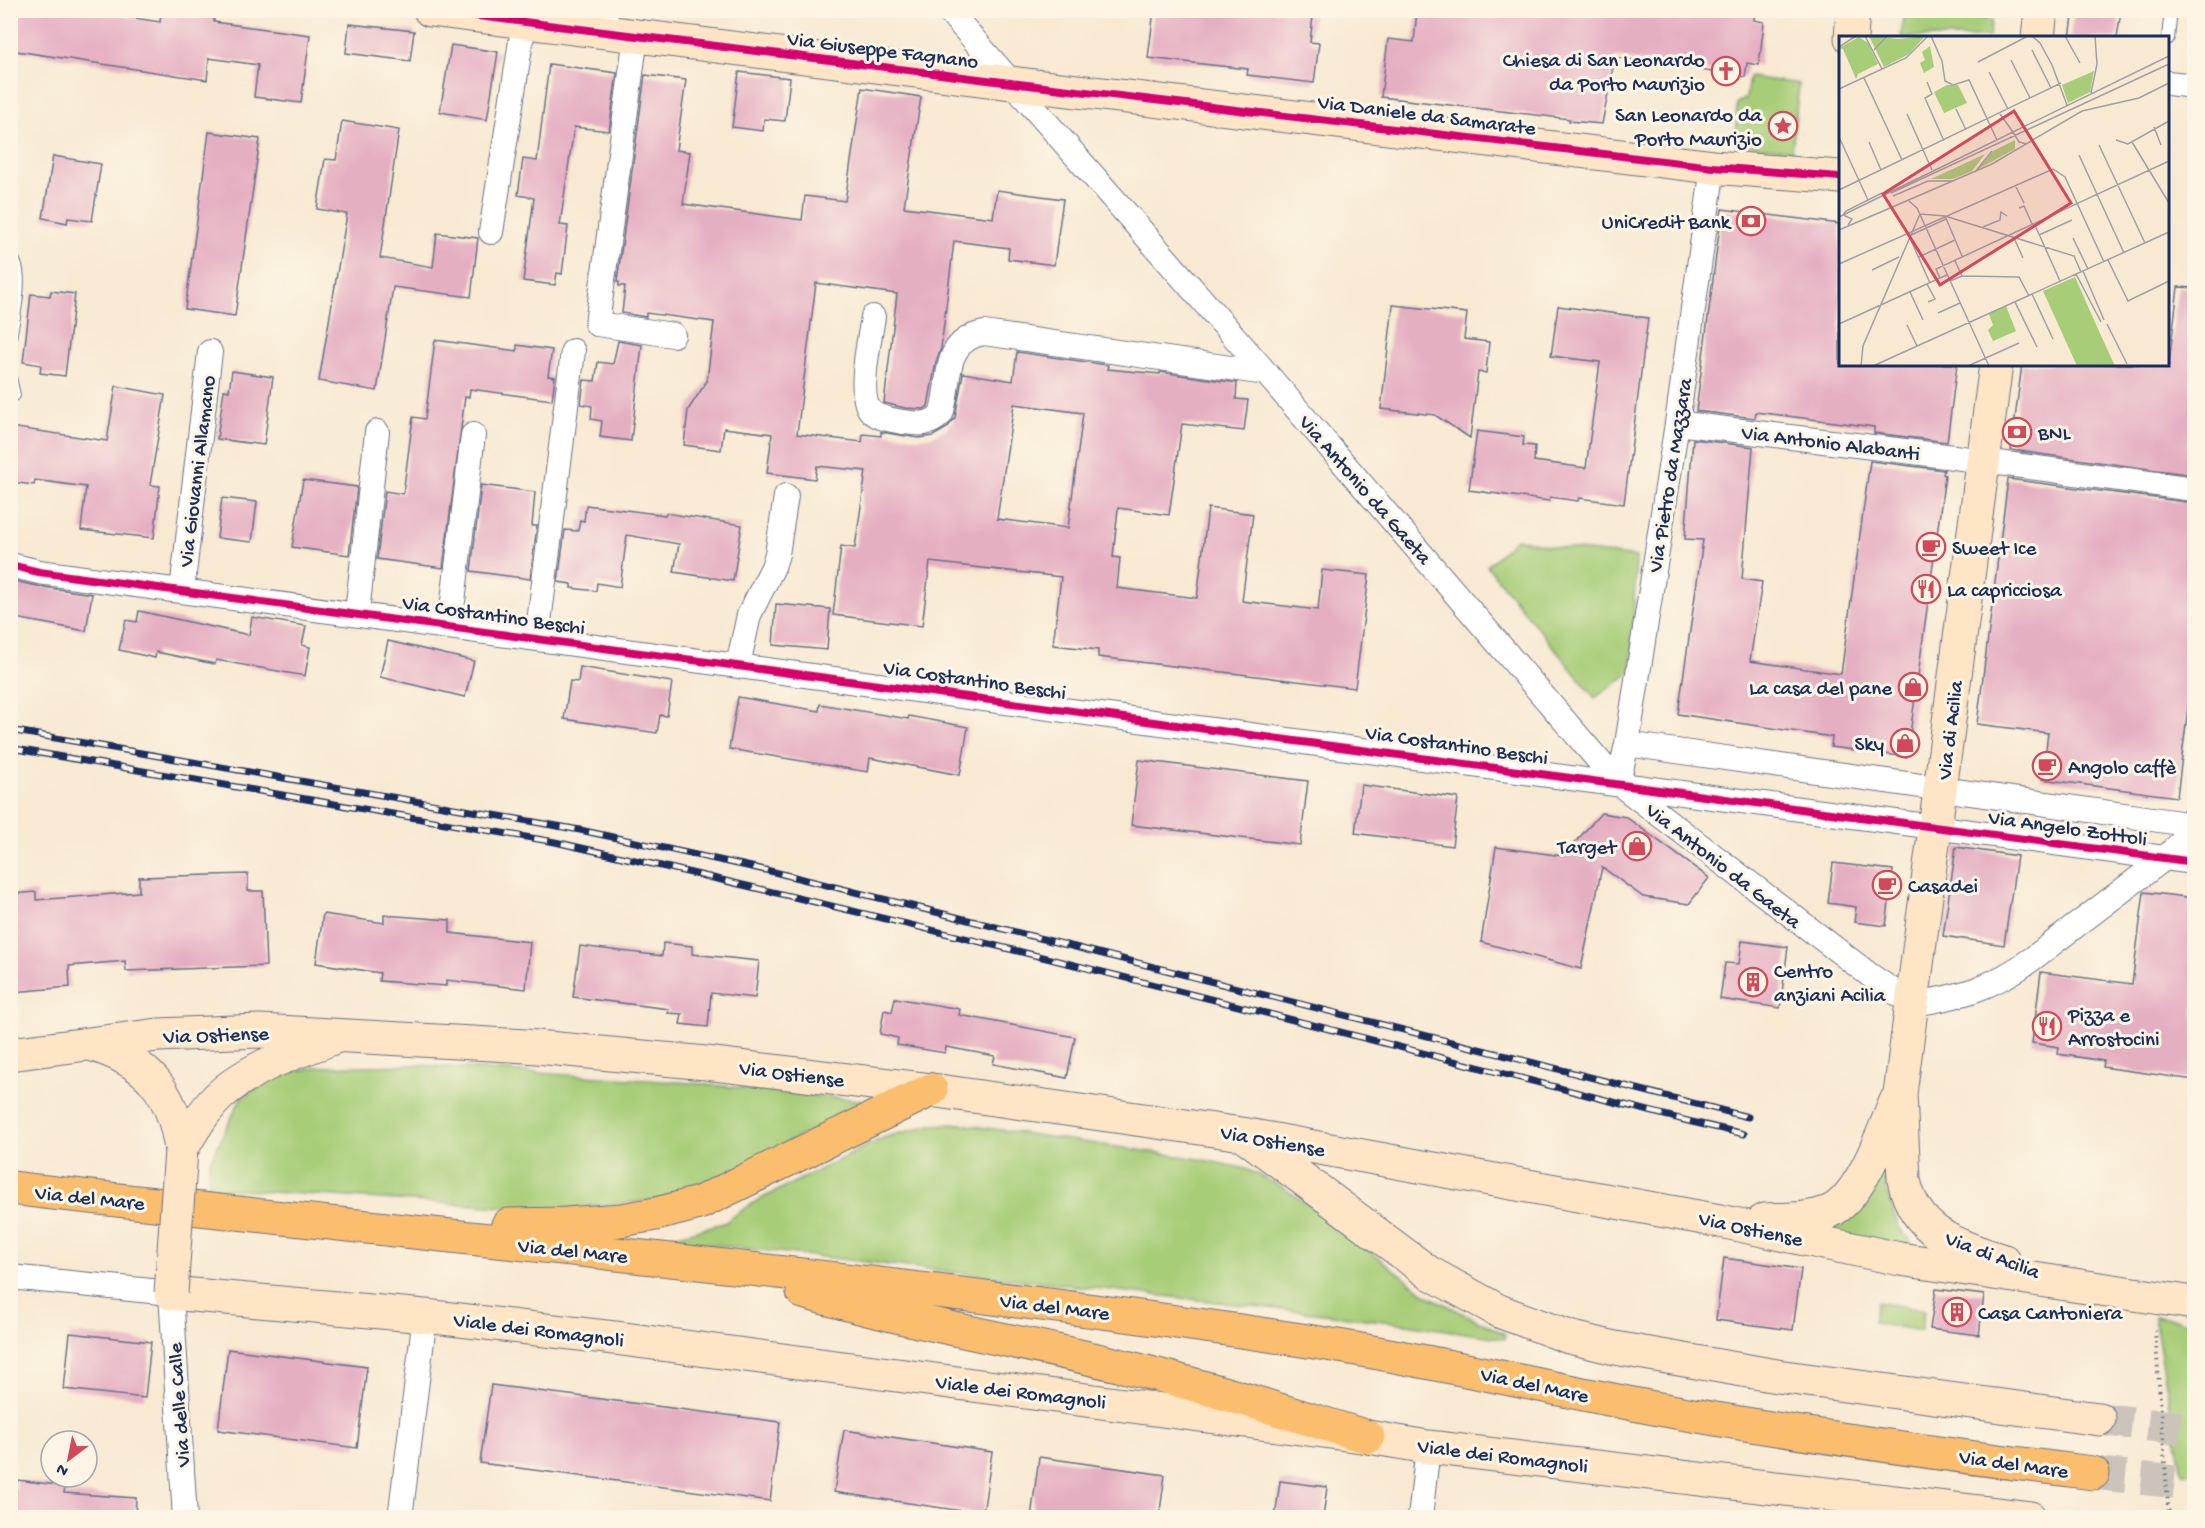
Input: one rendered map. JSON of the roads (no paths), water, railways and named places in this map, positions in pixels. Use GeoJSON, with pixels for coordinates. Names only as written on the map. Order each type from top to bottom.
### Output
{"type":"FeatureCollection","features":[{"type":"Feature","properties":{"kind":"main road","name":"Via Giuseppe Fagnano"},"geometry":{"type":"LineString","coordinates":[[430,10],[524,22],[605,21],[636,36],[1011,83]]}},
{"type":"Feature","properties":{"kind":"main road"},"geometry":{"type":"LineString","coordinates":[[1851,36],[1853,10]]}},
{"type":"Feature","properties":{"kind":"main road"},"geometry":{"type":"LineString","coordinates":[[2038,36],[2041,10]]}},
{"type":"Feature","properties":{"kind":"main road","name":"Via Daniele da Samarate"},"geometry":{"type":"LineString","coordinates":[[1011,83],[1713,166],[1839,170]]}},
{"type":"Feature","properties":{"kind":"main road","name":"Via di Acilia"},"geometry":{"type":"LineString","coordinates":[[1996,366],[1900,1094],[1904,1180],[1915,1211],[1925,1224],[1951,1241],[1966,1248],[2089,1287]]}},
{"type":"Feature","properties":{"kind":"main road","name":"Via Ostiense"},"geometry":{"type":"LineString","coordinates":[[10,1054],[167,1035],[227,1031],[343,1034],[621,1054],[931,1090],[1242,1134],[1720,1221],[1900,1259],[2194,1303]]}},
{"type":"Feature","properties":{"kind":"main road","name":"Via Ostiense"},"geometry":{"type":"LineString","coordinates":[[181,1150],[209,1108],[240,1080],[293,1054],[343,1034]]}},
{"type":"Feature","properties":{"kind":"main road","name":"Via Ostiense"},"geometry":{"type":"LineString","coordinates":[[90,1044],[133,1061],[156,1082],[173,1111],[181,1150],[171,1293]]}},
{"type":"Feature","properties":{"kind":"main road"},"geometry":{"type":"LineString","coordinates":[[337,1225],[539,1226],[602,1222],[656,1214],[713,1197],[931,1090]]}},
{"type":"Feature","properties":{"kind":"main road","name":"Via di Acilia"},"geometry":{"type":"LineString","coordinates":[[1720,1221],[1784,1220],[1831,1211],[1850,1193],[1864,1173],[1900,1094]]}},
{"type":"Feature","properties":{"kind":"main road"},"geometry":{"type":"LineString","coordinates":[[1242,1134],[1428,1272],[1481,1302],[1546,1329],[1615,1348],[1776,1376],[2099,1419]]}},
{"type":"Feature","properties":{"kind":"main road","name":"Via del Mare"},"geometry":{"type":"LineString","coordinates":[[10,1188],[1019,1301],[1306,1340],[1433,1362],[1669,1411],[1928,1451],[2093,1473]]}},
{"type":"Feature","properties":{"kind":"main road"},"geometry":{"type":"LineString","coordinates":[[712,1265],[884,1313],[1155,1374],[1368,1437]]}},
{"type":"Feature","properties":{"kind":"main road","name":"Viale dei Romagnoli"},"geometry":{"type":"LineString","coordinates":[[171,1293],[425,1316],[635,1341],[1368,1437],[1428,1448],[2030,1518]]}},
{"type":"Feature","properties":{"kind":"street","name":"Via Antonio da Gaeta"},"geometry":{"type":"LineString","coordinates":[[953,13],[1011,83],[1266,373],[1618,783],[1870,976],[1913,1004]]}},
{"type":"Feature","properties":{"kind":"street"},"geometry":{"type":"LineString","coordinates":[[491,231],[524,22]]}},
{"type":"Feature","properties":{"kind":"street"},"geometry":{"type":"LineString","coordinates":[[636,36],[597,324],[673,335]]}},
{"type":"Feature","properties":{"kind":"street"},"geometry":{"type":"LineString","coordinates":[[2169,83],[2194,86]]}},
{"type":"Feature","properties":{"kind":"street","name":"Via Pietro da Mazzara"},"geometry":{"type":"LineString","coordinates":[[1618,783],[1627,744],[1677,423],[1713,166]]}},
{"type":"Feature","properties":{"kind":"street"},"geometry":{"type":"LineString","coordinates":[[873,317],[864,387],[867,405],[879,416],[909,423],[929,423],[941,414],[952,355],[964,340],[984,333],[1266,373]]}},
{"type":"Feature","properties":{"kind":"street"},"geometry":{"type":"LineString","coordinates":[[537,638],[573,351]]}},
{"type":"Feature","properties":{"kind":"street","name":"Via Giovanni Allamano"},"geometry":{"type":"LineString","coordinates":[[182,590],[210,352]]}},
{"type":"Feature","properties":{"kind":"street","name":"Via Antonio Alabanti"},"geometry":{"type":"LineString","coordinates":[[1677,423],[2194,489]]}},
{"type":"Feature","properties":{"kind":"street"},"geometry":{"type":"LineString","coordinates":[[357,613],[377,432]]}},
{"type":"Feature","properties":{"kind":"street"},"geometry":{"type":"LineString","coordinates":[[450,626],[473,435]]}},
{"type":"Feature","properties":{"kind":"street"},"geometry":{"type":"LineString","coordinates":[[738,665],[749,615],[777,554],[786,496]]}},
{"type":"Feature","properties":{"kind":"street","name":"Via Costantino Beschi"},"geometry":{"type":"LineString","coordinates":[[10,565],[39,572],[1618,783],[1936,828]]}},
{"type":"Feature","properties":{"kind":"street"},"geometry":{"type":"LineString","coordinates":[[1627,744],[1941,789]]}},
{"type":"Feature","properties":{"kind":"street","name":"Via Angelo Zottoli"},"geometry":{"type":"LineString","coordinates":[[1941,789],[2194,825]]}},
{"type":"Feature","properties":{"kind":"street","name":"Via Angelo Zottoli"},"geometry":{"type":"LineString","coordinates":[[1936,828],[2194,862]]}},
{"type":"Feature","properties":{"kind":"street"},"geometry":{"type":"LineString","coordinates":[[1913,1004],[1964,995],[2018,969],[2165,858],[2194,830]]}},
{"type":"Feature","properties":{"kind":"street","name":"Viale dei Romagnoli"},"geometry":{"type":"LineString","coordinates":[[10,1277],[171,1293]]}},
{"type":"Feature","properties":{"kind":"street","name":"Via delle Calle"},"geometry":{"type":"LineString","coordinates":[[171,1293],[185,1518]]}},
{"type":"Feature","properties":{"kind":"street"},"geometry":{"type":"LineString","coordinates":[[400,1518],[425,1316]]}},
{"type":"Feature","properties":{"kind":"street"},"geometry":{"type":"LineString","coordinates":[[1420,1518],[1428,1448]]}},
{"type":"Feature","properties":{"kind":"lane"},"geometry":{"type":"LineString","coordinates":[[2168,36],[2171,10]]}},
{"type":"Feature","properties":{"kind":"lane"},"geometry":{"type":"LineString","coordinates":[[10,257],[15,260],[18,269],[10,338]]}},
{"type":"Feature","properties":{"kind":"lane"},"geometry":{"type":"LineString","coordinates":[[10,378],[14,395]]}},
{"type":"Feature","properties":{"kind":"tunnel"},"geometry":{"type":"LineString","coordinates":[[2099,1419],[2194,1430]]}},
{"type":"Feature","properties":{"kind":"tunnel"},"geometry":{"type":"LineString","coordinates":[[2093,1473],[2194,1484]]}},
{"type":"Feature","properties":{"kind":"railway"},"geometry":{"type":"LineString","coordinates":[[10,730],[580,830],[770,871],[1748,1117]]}},
{"type":"Feature","properties":{"kind":"railway"},"geometry":{"type":"LineString","coordinates":[[10,748],[555,842],[983,942],[1744,1134]]}},
{"type":"Feature","properties":{"kind":"place","name":"Chiesa di San Leonardo da Porto Maurizio"},"geometry":{"type":"Point","coordinates":[1726,71]}},
{"type":"Feature","properties":{"kind":"place","name":"San Leonardo da Porto Maurizio"},"geometry":{"type":"Point","coordinates":[1783,126]}},
{"type":"Feature","properties":{"kind":"place","name":"UniCredit Bank"},"geometry":{"type":"Point","coordinates":[1751,221]}},
{"type":"Feature","properties":{"kind":"place","name":"BNL"},"geometry":{"type":"Point","coordinates":[2017,432]}},
{"type":"Feature","properties":{"kind":"place","name":"Sweet Ice"},"geometry":{"type":"Point","coordinates":[1931,547]}},
{"type":"Feature","properties":{"kind":"place","name":"La capricciosa"},"geometry":{"type":"Point","coordinates":[1926,589]}},
{"type":"Feature","properties":{"kind":"place","name":"La casa del pane"},"geometry":{"type":"Point","coordinates":[1913,687]}},
{"type":"Feature","properties":{"kind":"place","name":"Sky"},"geometry":{"type":"Point","coordinates":[1905,743]}},
{"type":"Feature","properties":{"kind":"place","name":"Angolo caffè"},"geometry":{"type":"Point","coordinates":[2047,766]}},
{"type":"Feature","properties":{"kind":"place","name":"Target"},"geometry":{"type":"Point","coordinates":[1637,846]}},
{"type":"Feature","properties":{"kind":"place","name":"Casadei"},"geometry":{"type":"Point","coordinates":[1887,885]}},
{"type":"Feature","properties":{"kind":"place","name":"Centro anziani Acilia"},"geometry":{"type":"Point","coordinates":[1753,982]}},
{"type":"Feature","properties":{"kind":"place","name":"Pizza e Arrostocini"},"geometry":{"type":"Point","coordinates":[2047,1026]}},
{"type":"Feature","properties":{"kind":"place","name":"Casa Cantoniera"},"geometry":{"type":"Point","coordinates":[1957,1312]}}]}
